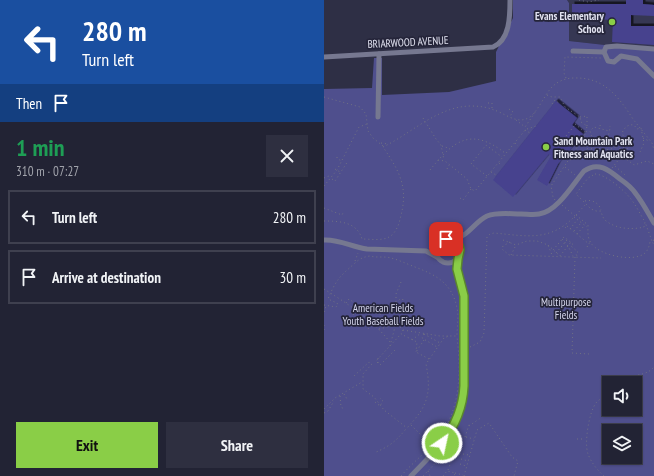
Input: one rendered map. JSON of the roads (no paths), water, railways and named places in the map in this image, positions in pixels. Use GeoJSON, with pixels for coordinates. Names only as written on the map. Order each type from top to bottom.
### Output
{"type":"FeatureCollection","features":[{"type":"Feature","properties":{"kind":"street","name":"BRIARWOOD AVENUE"},"geometry":{"type":"LineString","coordinates":[[324,57],[493,47],[502,42],[505,36],[510,16],[510,0]]}},
{"type":"Feature","properties":{"kind":"street"},"geometry":{"type":"LineString","coordinates":[[604,52],[606,48],[617,46],[654,49]]}},
{"type":"Feature","properties":{"kind":"street"},"geometry":{"type":"LineString","coordinates":[[573,51],[604,52]]}},
{"type":"Feature","properties":{"kind":"street"},"geometry":{"type":"LineString","coordinates":[[604,52],[608,61],[614,62],[621,56],[637,59],[654,76]]}},
{"type":"Feature","properties":{"kind":"street"},"geometry":{"type":"LineString","coordinates":[[378,117],[379,54]]}},
{"type":"Feature","properties":{"kind":"street"},"geometry":{"type":"LineString","coordinates":[[426,251],[437,245],[442,240],[456,239],[464,236],[483,218],[491,215],[540,214],[552,210],[584,171],[591,167],[602,167],[609,170],[634,190],[654,223]]}},
{"type":"Feature","properties":{"kind":"street"},"geometry":{"type":"LineString","coordinates":[[411,476],[436,450],[451,430],[461,408],[464,386],[464,296],[458,272],[458,259],[464,236]]}},
{"type":"Feature","properties":{"kind":"street"},"geometry":{"type":"LineString","coordinates":[[452,239],[457,242],[460,247]]}},
{"type":"Feature","properties":{"kind":"street"},"geometry":{"type":"LineString","coordinates":[[324,240],[337,241],[367,249],[426,251],[448,264],[458,272]]}},
{"type":"Feature","properties":{"kind":"street"},"geometry":{"type":"LineString","coordinates":[[437,245],[437,257]]}},
{"type":"Feature","properties":{"kind":"street"},"geometry":{"type":"LineString","coordinates":[[448,264],[458,259]]}},
{"type":"Feature","properties":{"kind":"place","name":"Evans Elementary School"},"geometry":{"type":"Point","coordinates":[612,22]}},
{"type":"Feature","properties":{"kind":"place","name":"Sand Mountain Park Fitness and Aquatics"},"geometry":{"type":"Point","coordinates":[546,147]}},
{"type":"Feature","properties":{"kind":"park label","name":"Multipurpose Fields"},"geometry":{"type":"Point","coordinates":[566,308]}},
{"type":"Feature","properties":{"kind":"park label","name":"American Fields Youth Baseball Fields"},"geometry":{"type":"Point","coordinates":[383,314]}}]}
